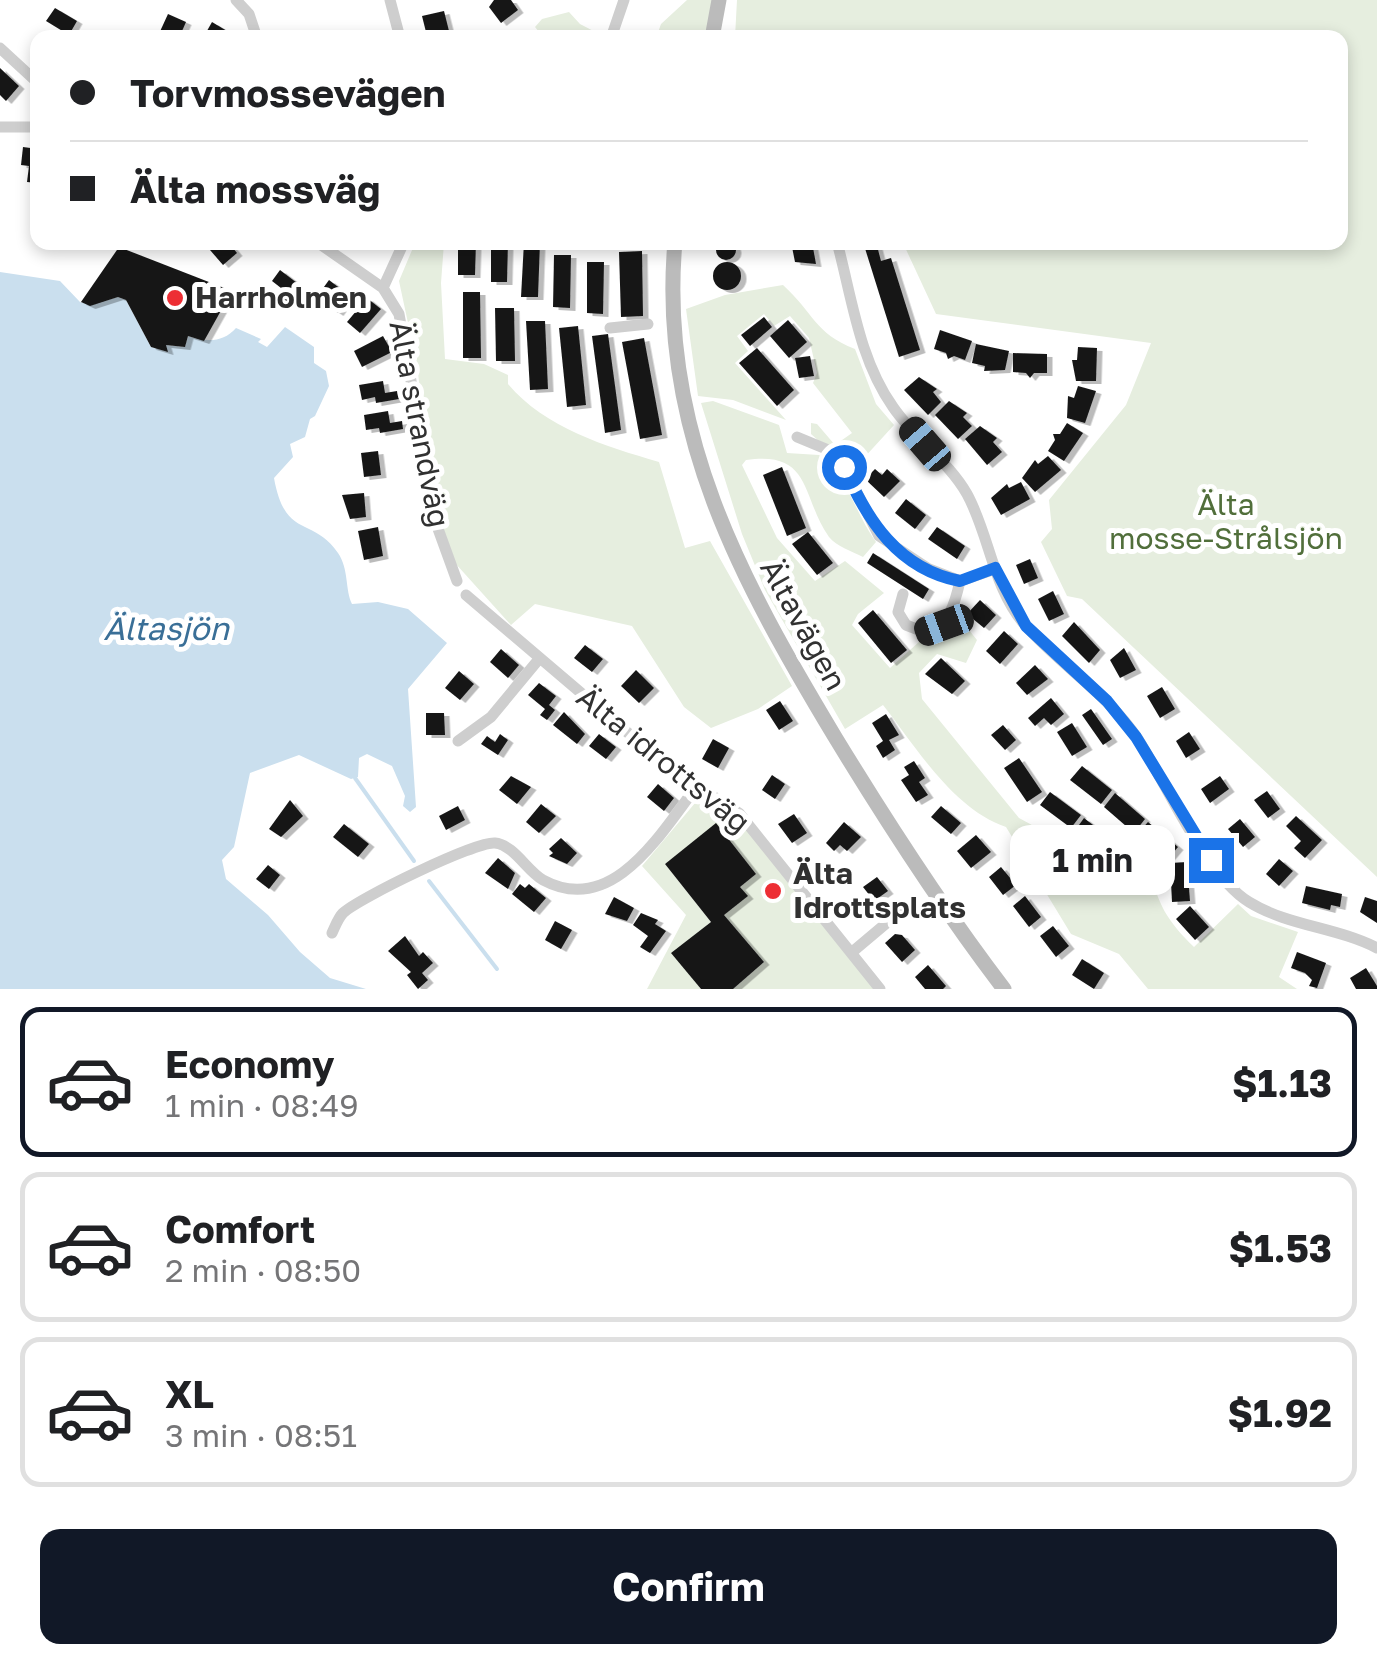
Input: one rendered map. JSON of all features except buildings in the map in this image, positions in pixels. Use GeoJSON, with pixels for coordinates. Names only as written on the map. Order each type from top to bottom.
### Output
{"type":"FeatureCollection","features":[{"type":"Feature","properties":{"kind":"main road"},"geometry":{"type":"LineString","coordinates":[[713,30],[719,0]]}},
{"type":"Feature","properties":{"kind":"main road","name":"Ältavägen"},"geometry":{"type":"LineString","coordinates":[[675,250],[674,338],[686,408],[715,510],[742,576],[899,842],[1004,989]]}},
{"type":"Feature","properties":{"kind":"street"},"geometry":{"type":"LineString","coordinates":[[236,0],[249,14],[254,30]]}},
{"type":"Feature","properties":{"kind":"street"},"geometry":{"type":"LineString","coordinates":[[390,0],[398,30]]}},
{"type":"Feature","properties":{"kind":"street"},"geometry":{"type":"LineString","coordinates":[[614,30],[624,0]]}},
{"type":"Feature","properties":{"kind":"street"},"geometry":{"type":"LineString","coordinates":[[0,48],[30,76]]}},
{"type":"Feature","properties":{"kind":"street"},"geometry":{"type":"LineString","coordinates":[[0,126],[30,127]]}},
{"type":"Feature","properties":{"kind":"street","name":"Älta strandväg"},"geometry":{"type":"LineString","coordinates":[[328,250],[383,288],[399,314],[437,526],[457,581]]}},
{"type":"Feature","properties":{"kind":"street"},"geometry":{"type":"LineString","coordinates":[[383,288],[400,250]]}},
{"type":"Feature","properties":{"kind":"street"},"geometry":{"type":"LineString","coordinates":[[839,250],[876,379],[894,410],[966,492],[995,568],[1026,626],[1107,701],[1136,737],[1195,836],[1246,901],[1289,921],[1332,928],[1377,948]]}},
{"type":"Feature","properties":{"kind":"street"},"geometry":{"type":"LineString","coordinates":[[610,328],[648,324]]}},
{"type":"Feature","properties":{"kind":"street"},"geometry":{"type":"LineString","coordinates":[[798,436],[826,449],[844,467],[879,536],[929,569],[960,581],[995,568]]}},
{"type":"Feature","properties":{"kind":"street"},"geometry":{"type":"LineString","coordinates":[[903,594],[898,612],[906,625],[924,632],[944,625],[954,608],[960,581]]}},
{"type":"Feature","properties":{"kind":"street","name":"Älta idrottsväg"},"geometry":{"type":"LineString","coordinates":[[466,596],[698,786],[739,813],[880,989]]}},
{"type":"Feature","properties":{"kind":"street"},"geometry":{"type":"LineString","coordinates":[[458,741],[491,717],[539,659]]}},
{"type":"Feature","properties":{"kind":"street"},"geometry":{"type":"LineString","coordinates":[[332,933],[344,912],[463,850],[490,843],[504,846],[547,882],[583,888],[612,881],[628,871],[698,786]]}},
{"type":"Feature","properties":{"kind":"street"},"geometry":{"type":"LineString","coordinates":[[851,953],[908,905]]}},
{"type":"Feature","properties":{"kind":"green space"},"geometry":{"type":"Polygon","coordinates":[[[687,0],[713,0],[708,30],[659,30],[687,0]]]}},
{"type":"Feature","properties":{"kind":"green space","name":"Älta mosse-Strålsjön"},"geometry":{"type":"Polygon","coordinates":[[[737,0],[1377,0],[1377,877],[1082,599],[1067,596],[1041,542],[1052,529],[1049,500],[1126,405],[1151,343],[936,314],[906,250],[1348,250],[1348,30],[735,30],[737,0]]]}},
{"type":"Feature","properties":{"kind":"green space"},"geometry":{"type":"Polygon","coordinates":[[[569,12],[592,30],[537,30],[535,27],[542,19],[569,12]]]}},
{"type":"Feature","properties":{"kind":"green space"},"geometry":{"type":"Polygon","coordinates":[[[412,250],[443,250],[445,359],[484,364],[508,375],[508,384],[523,399],[558,424],[597,442],[659,462],[685,548],[710,541],[792,686],[758,709],[711,728],[684,707],[632,626],[535,604],[511,625],[455,563],[434,505],[417,365],[399,281],[412,250]]]}},
{"type":"Feature","properties":{"kind":"green space"},"geometry":{"type":"Polygon","coordinates":[[[783,285],[822,329],[855,349],[876,404],[894,425],[852,471],[811,434],[811,423],[817,424],[835,445],[852,433],[813,383],[817,373],[809,338],[790,316],[774,326],[764,314],[737,336],[748,351],[735,363],[786,420],[733,400],[698,396],[686,309],[725,295],[783,285]]]}},
{"type":"Feature","properties":{"kind":"green space"},"geometry":{"type":"Polygon","coordinates":[[[713,401],[779,425],[787,453],[819,455],[837,473],[876,542],[863,557],[829,537],[794,470],[783,462],[768,459],[746,460],[742,465],[777,538],[815,581],[845,561],[884,593],[858,614],[852,625],[890,668],[920,641],[961,620],[977,640],[966,663],[937,654],[919,673],[922,699],[1019,818],[1102,863],[1133,853],[1151,867],[1165,911],[1194,947],[1238,904],[1251,916],[1298,932],[1279,977],[1297,989],[1148,989],[1119,954],[1071,934],[1006,827],[952,792],[883,705],[845,729],[765,590],[742,534],[701,403],[713,401]]]}},
{"type":"Feature","properties":{"kind":"green space","name":"Älta Idrottsplats"},"geometry":{"type":"Polygon","coordinates":[[[706,790],[730,806],[874,989],[733,989],[764,962],[724,915],[747,896],[740,887],[756,874],[716,824],[665,864],[711,922],[672,953],[701,989],[647,989],[686,915],[642,866],[706,790]]]}},
{"type":"Feature","properties":{"kind":"water","name":"Ältasjön"},"geometry":{"type":"Polygon","coordinates":[[[0,272],[60,281],[80,302],[90,305],[118,297],[126,300],[151,347],[167,351],[166,345],[185,347],[188,336],[214,340],[236,328],[261,339],[258,342],[267,347],[285,327],[314,347],[314,363],[326,371],[329,386],[310,419],[305,437],[290,444],[293,457],[274,478],[279,498],[292,519],[319,534],[338,553],[352,604],[378,602],[408,609],[447,643],[408,689],[416,807],[410,812],[403,806],[405,796],[392,766],[367,754],[359,758],[358,777],[351,779],[299,755],[250,773],[234,847],[222,860],[226,879],[268,915],[300,952],[330,978],[366,989],[0,989],[0,272]]]}},
{"type":"Feature","properties":{"kind":"waterway"},"geometry":{"type":"LineString","coordinates":[[355,778],[414,861]]}},
{"type":"Feature","properties":{"kind":"waterway"},"geometry":{"type":"LineString","coordinates":[[429,881],[497,969]]}},
{"type":"Feature","properties":{"kind":"place","name":"Harrholmen"},"geometry":{"type":"Point","coordinates":[175,298]}},
{"type":"Feature","properties":{"kind":"place","name":"Älta Idrottsplats"},"geometry":{"type":"Point","coordinates":[773,891]}},
{"type":"Feature","properties":{"kind":"route"},"geometry":{"type":"LineString","coordinates":[[844,467],[864,514],[879,536],[946,578],[960,581],[995,568],[1026,626],[1107,701],[1136,737],[1211,860]]}}]}
